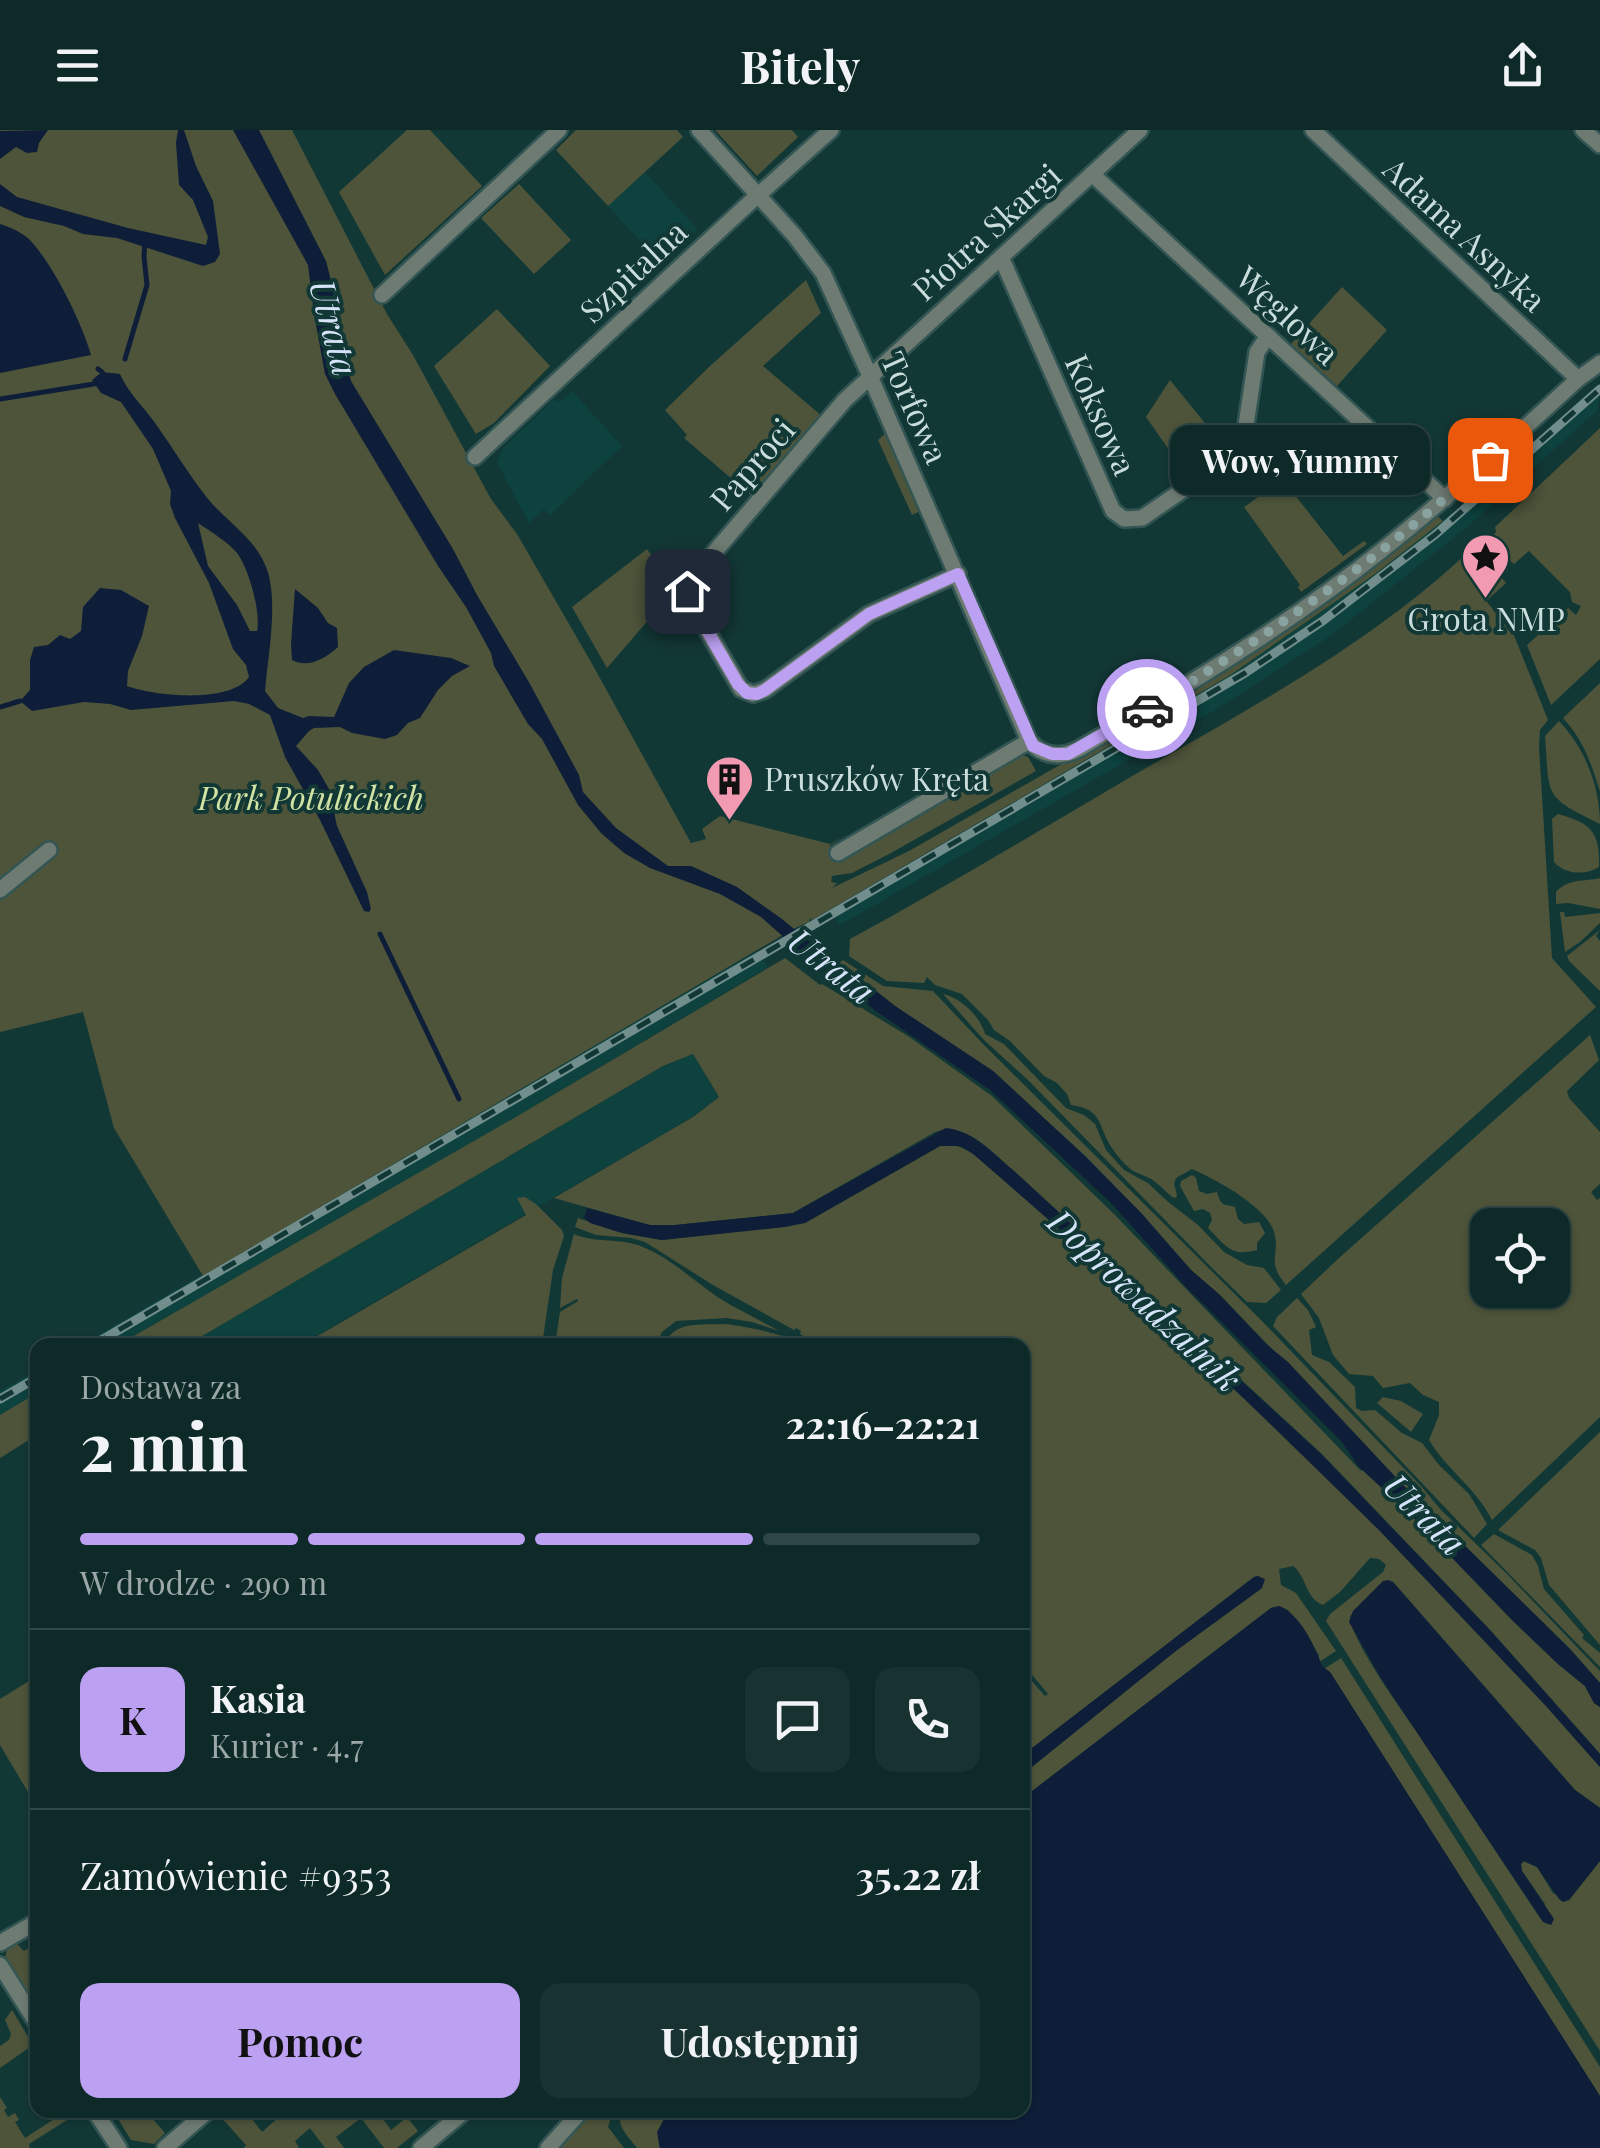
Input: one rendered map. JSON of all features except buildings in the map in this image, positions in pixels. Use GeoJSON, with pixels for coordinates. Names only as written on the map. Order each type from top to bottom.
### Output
{"type":"FeatureCollection","features":[{"type":"Feature","properties":{"kind":"street"},"geometry":{"type":"LineString","coordinates":[[382,294],[559,130]]}},
{"type":"Feature","properties":{"kind":"street","name":"Torfowa"},"geometry":{"type":"LineString","coordinates":[[698,130],[819,266],[1029,741]]}},
{"type":"Feature","properties":{"kind":"street","name":"Szpitalna"},"geometry":{"type":"LineString","coordinates":[[475,457],[832,130]]}},
{"type":"Feature","properties":{"kind":"street","name":"Piotra Skargi"},"geometry":{"type":"LineString","coordinates":[[870,376],[1140,130]]}},
{"type":"Feature","properties":{"kind":"street","name":"Adama Asnyka"},"geometry":{"type":"LineString","coordinates":[[1313,130],[1578,380]]}},
{"type":"Feature","properties":{"kind":"street"},"geometry":{"type":"LineString","coordinates":[[1583,130],[1600,145]]}},
{"type":"Feature","properties":{"kind":"street","name":"Węglowa"},"geometry":{"type":"LineString","coordinates":[[1092,174],[1444,498]]}},
{"type":"Feature","properties":{"kind":"street","name":"Koksowa"},"geometry":{"type":"LineString","coordinates":[[1001,257],[1112,511],[1124,519],[1142,518],[1240,451],[1257,352],[1268,336]]}},
{"type":"Feature","properties":{"kind":"street"},"geometry":{"type":"LineString","coordinates":[[838,853],[1029,741],[1052,754],[1064,755],[1080,748],[1248,647],[1366,563],[1600,363]]}},
{"type":"Feature","properties":{"kind":"street","name":"Paproci"},"geometry":{"type":"LineString","coordinates":[[870,376],[693,577],[687,591],[690,601],[741,688],[753,694],[765,690],[869,614],[958,574]]}},
{"type":"Feature","properties":{"kind":"street"},"geometry":{"type":"LineString","coordinates":[[0,890],[48,850]]}},
{"type":"Feature","properties":{"kind":"street"},"geometry":{"type":"LineString","coordinates":[[0,1944],[30,1926]]}},
{"type":"Feature","properties":{"kind":"street"},"geometry":{"type":"LineString","coordinates":[[0,1965],[30,2012]]}},
{"type":"Feature","properties":{"kind":"street"},"geometry":{"type":"LineString","coordinates":[[99,2118],[119,2148]]}},
{"type":"Feature","properties":{"kind":"street"},"geometry":{"type":"LineString","coordinates":[[166,2148],[199,2118]]}},
{"type":"Feature","properties":{"kind":"street"},"geometry":{"type":"LineString","coordinates":[[421,2148],[457,2118]]}},
{"type":"Feature","properties":{"kind":"street"},"geometry":{"type":"LineString","coordinates":[[548,2148],[575,2118]]}},
{"type":"Feature","properties":{"kind":"shaded area"},"geometry":{"type":"Polygon","coordinates":[[[645,172],[698,230],[661,264],[608,206],[645,172]]]}},
{"type":"Feature","properties":{"kind":"shaded area"},"geometry":{"type":"Polygon","coordinates":[[[1600,384],[1598,410],[1466,528],[1329,637],[1212,712],[840,925],[829,910],[1229,676],[1455,513],[1600,384]]]}},
{"type":"Feature","properties":{"kind":"shaded area"},"geometry":{"type":"Polygon","coordinates":[[[571,390],[622,446],[550,515],[544,509],[529,523],[497,463],[503,448],[554,399],[559,402],[571,390]]]}},
{"type":"Feature","properties":{"kind":"shaded area"},"geometry":{"type":"Polygon","coordinates":[[[757,951],[768,967],[130,1338],[93,1338],[757,951]]]}},
{"type":"Feature","properties":{"kind":"shaded area"},"geometry":{"type":"Polygon","coordinates":[[[693,1054],[718,1097],[692,1117],[312,1338],[199,1338],[662,1067],[693,1054]]]}},
{"type":"Feature","properties":{"kind":"shaded area"},"geometry":{"type":"Polygon","coordinates":[[[30,1374],[30,1397],[0,1415],[0,1391],[30,1374]]]}},
{"type":"Feature","properties":{"kind":"green space","name":"Park Potulickich"},"geometry":{"type":"Polygon","coordinates":[[[0,130],[292,130],[387,314],[491,499],[517,534],[591,662],[691,843],[706,839],[702,829],[720,816],[830,844],[846,835],[830,845],[835,848],[1019,754],[1028,757],[1036,771],[891,853],[852,873],[832,876],[831,882],[837,883],[832,888],[909,851],[1086,750],[1435,514],[1443,521],[1375,574],[1229,676],[203,1276],[114,1128],[83,1012],[0,1032],[0,130]]]}},
{"type":"Feature","properties":{"kind":"green space"},"geometry":{"type":"Polygon","coordinates":[[[407,130],[430,130],[482,186],[385,275],[339,192],[407,130]]]}},
{"type":"Feature","properties":{"kind":"green space"},"geometry":{"type":"Polygon","coordinates":[[[576,130],[677,130],[683,137],[608,206],[556,150],[576,130]]]}},
{"type":"Feature","properties":{"kind":"green space"},"geometry":{"type":"Polygon","coordinates":[[[715,130],[792,130],[798,137],[757,176],[715,130]]]}},
{"type":"Feature","properties":{"kind":"green space"},"geometry":{"type":"Polygon","coordinates":[[[519,184],[571,240],[534,274],[481,218],[519,184]]]}},
{"type":"Feature","properties":{"kind":"green space"},"geometry":{"type":"Polygon","coordinates":[[[806,280],[821,313],[763,366],[823,417],[753,497],[684,438],[687,435],[665,410],[806,280]]]}},
{"type":"Feature","properties":{"kind":"green space"},"geometry":{"type":"Polygon","coordinates":[[[1342,287],[1387,330],[1337,386],[1291,344],[1342,287]]]}},
{"type":"Feature","properties":{"kind":"green space"},"geometry":{"type":"Polygon","coordinates":[[[497,309],[550,366],[494,423],[476,434],[434,366],[497,309]]]}},
{"type":"Feature","properties":{"kind":"green space"},"geometry":{"type":"Polygon","coordinates":[[[1170,380],[1225,448],[1186,474],[1146,417],[1170,380]]]}},
{"type":"Feature","properties":{"kind":"green space"},"geometry":{"type":"Polygon","coordinates":[[[1600,428],[1600,659],[1551,705],[1527,645],[1568,608],[1576,615],[1581,606],[1572,602],[1570,592],[1529,551],[1514,564],[1488,541],[1496,532],[1495,527],[1600,428]]]}},
{"type":"Feature","properties":{"kind":"green space"},"geometry":{"type":"Polygon","coordinates":[[[888,431],[923,510],[912,515],[878,440],[888,431]]]}},
{"type":"Feature","properties":{"kind":"green space"},"geometry":{"type":"Polygon","coordinates":[[[1283,480],[1343,556],[1364,541],[1367,544],[1301,592],[1300,585],[1244,507],[1283,480]]]}},
{"type":"Feature","properties":{"kind":"green space"},"geometry":{"type":"Polygon","coordinates":[[[1483,545],[1508,570],[1501,577],[1506,583],[1486,601],[1513,633],[1548,720],[1540,730],[1539,747],[1552,958],[1596,1007],[1286,1285],[1276,1269],[1274,1232],[1251,1204],[1192,1169],[1176,1178],[1177,1195],[1172,1197],[1152,1179],[1127,1166],[1114,1151],[1095,1115],[1071,1105],[1057,1083],[1044,1076],[994,1030],[962,994],[935,985],[927,977],[924,983],[887,981],[849,956],[850,939],[1309,672],[1392,615],[1469,551],[1474,553],[1483,545]]]}},
{"type":"Feature","properties":{"kind":"green space"},"geometry":{"type":"Polygon","coordinates":[[[647,549],[675,589],[607,668],[572,607],[647,549]]]}},
{"type":"Feature","properties":{"kind":"green space"},"geometry":{"type":"Polygon","coordinates":[[[1600,683],[1600,791],[1581,743],[1563,718],[1600,683]]]}},
{"type":"Feature","properties":{"kind":"green space"},"geometry":{"type":"Polygon","coordinates":[[[1559,721],[1589,769],[1600,824],[1558,800],[1549,783],[1545,736],[1559,721]]]}},
{"type":"Feature","properties":{"kind":"green space"},"geometry":{"type":"Polygon","coordinates":[[[1558,814],[1586,825],[1591,831],[1598,845],[1599,867],[1575,872],[1554,862],[1552,819],[1558,814]]]}},
{"type":"Feature","properties":{"kind":"green space"},"geometry":{"type":"Polygon","coordinates":[[[1600,878],[1600,909],[1556,904],[1556,892],[1566,884],[1600,878]]]}},
{"type":"Feature","properties":{"kind":"green space"},"geometry":{"type":"Polygon","coordinates":[[[1560,912],[1565,917],[1600,913],[1600,923],[1565,952],[1560,912]]]}},
{"type":"Feature","properties":{"kind":"green space"},"geometry":{"type":"Polygon","coordinates":[[[1600,930],[1596,936],[1600,941],[1600,991],[1567,956],[1600,930]]]}},
{"type":"Feature","properties":{"kind":"green space"},"geometry":{"type":"Polygon","coordinates":[[[785,958],[820,985],[908,1036],[992,1096],[1115,1215],[1361,1471],[1399,1503],[1512,1620],[1585,1686],[1600,1707],[1600,1754],[1490,1630],[1322,1454],[1014,1171],[968,1134],[946,1129],[935,1132],[793,1213],[649,1225],[554,1198],[693,1117],[719,1097],[693,1054],[663,1066],[199,1338],[130,1338],[785,958]]]}},
{"type":"Feature","properties":{"kind":"green space"},"geometry":{"type":"Polygon","coordinates":[[[843,960],[883,986],[933,991],[1507,1574],[1600,1671],[1600,1683],[1220,1295],[1191,1270],[1085,1156],[993,1071],[837,965],[843,960]]]}},
{"type":"Feature","properties":{"kind":"green space"},"geometry":{"type":"Polygon","coordinates":[[[943,994],[969,1009],[985,1034],[1004,1044],[1066,1108],[1095,1124],[1106,1150],[1124,1170],[1148,1183],[1224,1252],[1247,1265],[1264,1268],[1281,1290],[1266,1303],[1247,1302],[984,1040],[943,994]]]}},
{"type":"Feature","properties":{"kind":"green space"},"geometry":{"type":"Polygon","coordinates":[[[1590,1035],[1599,1060],[1567,1091],[1600,1132],[1600,1184],[1591,1192],[1597,1200],[1600,1198],[1600,1417],[1492,1520],[1429,1440],[1439,1415],[1439,1402],[1410,1383],[1383,1388],[1373,1376],[1349,1374],[1333,1355],[1319,1318],[1301,1294],[1590,1035]]]}},
{"type":"Feature","properties":{"kind":"green space"},"geometry":{"type":"Polygon","coordinates":[[[940,1146],[957,1146],[993,1170],[1309,1459],[1600,1767],[1600,1808],[1575,1790],[1393,1582],[1350,1616],[1358,1640],[1377,1673],[1543,1922],[1545,1904],[1522,1871],[1523,1861],[1537,1867],[1553,1893],[1569,1900],[1600,1861],[1600,2051],[1326,1621],[1383,1572],[1386,1565],[1379,1559],[1370,1558],[1323,1605],[1313,1598],[1293,1566],[1279,1569],[1281,1585],[1296,1593],[1336,1651],[1319,1662],[1319,1655],[1288,1610],[1271,1608],[1030,1793],[1030,1768],[1177,1650],[1262,1588],[1258,1576],[1030,1750],[1030,1679],[1045,1696],[1048,1694],[1030,1672],[1030,1338],[807,1338],[796,1328],[713,1285],[645,1242],[596,1235],[575,1227],[578,1218],[622,1233],[662,1240],[805,1223],[940,1146]]]}},
{"type":"Feature","properties":{"kind":"green space"},"geometry":{"type":"Polygon","coordinates":[[[1192,1175],[1199,1191],[1217,1192],[1223,1204],[1235,1207],[1244,1224],[1259,1222],[1265,1233],[1257,1250],[1235,1251],[1208,1228],[1210,1213],[1203,1209],[1194,1211],[1180,1186],[1181,1181],[1192,1175]]]}},
{"type":"Feature","properties":{"kind":"green space"},"geometry":{"type":"Polygon","coordinates":[[[525,1197],[536,1204],[564,1236],[553,1270],[543,1338],[314,1338],[526,1215],[517,1198],[525,1197]]]}},
{"type":"Feature","properties":{"kind":"green space"},"geometry":{"type":"Polygon","coordinates":[[[574,1234],[626,1242],[672,1263],[716,1296],[779,1331],[727,1318],[676,1321],[659,1338],[556,1338],[560,1312],[578,1301],[560,1308],[562,1278],[574,1234]]]}},
{"type":"Feature","properties":{"kind":"green space"},"geometry":{"type":"Polygon","coordinates":[[[1297,1298],[1316,1327],[1309,1330],[1312,1355],[1329,1362],[1355,1387],[1356,1408],[1375,1410],[1402,1433],[1422,1443],[1469,1494],[1487,1524],[1474,1538],[1273,1326],[1297,1298]]]}},
{"type":"Feature","properties":{"kind":"green space"},"geometry":{"type":"Polygon","coordinates":[[[699,1324],[726,1324],[788,1338],[668,1338],[674,1331],[699,1324]]]}},
{"type":"Feature","properties":{"kind":"green space"},"geometry":{"type":"Polygon","coordinates":[[[30,1397],[30,1439],[0,1458],[0,1415],[30,1397]]]}},
{"type":"Feature","properties":{"kind":"green space"},"geometry":{"type":"Polygon","coordinates":[[[1383,1397],[1401,1401],[1423,1414],[1411,1432],[1377,1403],[1383,1397]]]}},
{"type":"Feature","properties":{"kind":"green space"},"geometry":{"type":"Polygon","coordinates":[[[1600,1432],[1600,1645],[1549,1585],[1535,1550],[1498,1530],[1600,1432]]]}},
{"type":"Feature","properties":{"kind":"green space"},"geometry":{"type":"Polygon","coordinates":[[[1494,1534],[1532,1555],[1544,1589],[1584,1635],[1582,1638],[1600,1653],[1600,1667],[1481,1545],[1494,1534]]]}},
{"type":"Feature","properties":{"kind":"green space"},"geometry":{"type":"Polygon","coordinates":[[[1341,1658],[1600,2067],[1600,2096],[1330,1672],[1324,1669],[1341,1658]]]}},
{"type":"Feature","properties":{"kind":"green space"},"geometry":{"type":"Polygon","coordinates":[[[30,1680],[28,1792],[0,1745],[0,1699],[30,1680]]]}},
{"type":"Feature","properties":{"kind":"green space"},"geometry":{"type":"Polygon","coordinates":[[[16,1943],[24,1951],[30,1947],[30,1999],[5,1958],[7,1950],[16,1943]]]}},
{"type":"Feature","properties":{"kind":"green space"},"geometry":{"type":"Polygon","coordinates":[[[12,2010],[30,2040],[30,2047],[0,2068],[0,2046],[11,2034],[5,2020],[12,2010]]]}},
{"type":"Feature","properties":{"kind":"green space"},"geometry":{"type":"Polygon","coordinates":[[[0,2097],[8,2117],[15,2113],[19,2120],[15,2122],[25,2138],[56,2118],[70,2118],[29,2144],[30,2148],[0,2148],[0,2097]]]}},
{"type":"Feature","properties":{"kind":"green space"},"geometry":{"type":"Polygon","coordinates":[[[118,2118],[152,2118],[165,2133],[154,2144],[131,2140],[118,2118]]]}},
{"type":"Feature","properties":{"kind":"green space"},"geometry":{"type":"Polygon","coordinates":[[[222,2118],[251,2118],[262,2132],[278,2118],[361,2118],[336,2137],[344,2148],[325,2148],[310,2128],[295,2141],[299,2148],[244,2148],[246,2145],[222,2118]]]}},
{"type":"Feature","properties":{"kind":"green space"},"geometry":{"type":"Polygon","coordinates":[[[361,2118],[382,2118],[391,2130],[408,2118],[418,2131],[397,2148],[384,2148],[361,2118]]]}},
{"type":"Feature","properties":{"kind":"green space"},"geometry":{"type":"Polygon","coordinates":[[[584,2118],[611,2118],[608,2127],[624,2148],[559,2148],[584,2118]]]}},
{"type":"Feature","properties":{"kind":"green space"},"geometry":{"type":"Polygon","coordinates":[[[620,2118],[664,2118],[658,2137],[660,2148],[637,2148],[621,2126],[620,2118]]]}},
{"type":"Feature","properties":{"kind":"water"},"geometry":{"type":"Polygon","coordinates":[[[48,130],[37,152],[27,153],[16,147],[0,159],[0,131],[48,130]]]}},
{"type":"Feature","properties":{"kind":"water"},"geometry":{"type":"Polygon","coordinates":[[[178,130],[184,130],[213,201],[220,254],[215,262],[203,266],[117,238],[83,234],[24,217],[0,206],[0,184],[17,197],[206,245],[208,237],[193,200],[179,185],[178,130]]]}},
{"type":"Feature","properties":{"kind":"water","name":"Utrata"},"geometry":{"type":"Polygon","coordinates":[[[233,130],[259,130],[326,261],[351,381],[530,684],[579,775],[583,792],[616,828],[668,866],[691,866],[737,887],[837,965],[993,1071],[1085,1156],[1191,1270],[1288,1362],[1404,1486],[1570,1649],[1600,1683],[1600,1707],[1585,1686],[1512,1620],[1358,1466],[1342,1442],[1186,1287],[1113,1205],[990,1090],[876,1011],[761,917],[720,894],[650,868],[601,833],[578,805],[542,739],[528,724],[466,607],[335,394],[325,374],[308,265],[233,130]]]}},
{"type":"Feature","properties":{"kind":"water"},"geometry":{"type":"Polygon","coordinates":[[[0,224],[29,239],[47,263],[73,310],[91,355],[0,373],[0,224]]]}},
{"type":"Feature","properties":{"kind":"water"},"geometry":{"type":"Polygon","coordinates":[[[102,372],[120,374],[208,499],[259,553],[269,576],[272,603],[265,691],[278,708],[303,718],[334,717],[349,683],[364,667],[394,650],[451,658],[470,666],[452,676],[420,718],[408,723],[397,735],[385,739],[340,727],[314,728],[296,746],[329,789],[337,826],[367,892],[369,912],[364,911],[285,757],[270,715],[234,701],[131,710],[84,702],[32,711],[20,701],[30,690],[34,647],[48,645],[60,635],[70,639],[81,631],[83,607],[100,588],[121,590],[149,606],[128,671],[127,686],[172,695],[209,694],[239,686],[249,677],[246,665],[233,649],[209,583],[175,518],[171,491],[153,449],[121,402],[101,393],[92,380],[102,372]],[[198,523],[208,566],[237,605],[250,631],[257,631],[256,602],[241,560],[229,545],[198,523]]]}},
{"type":"Feature","properties":{"kind":"water"},"geometry":{"type":"Polygon","coordinates":[[[295,589],[337,628],[338,647],[310,663],[292,660],[295,589]]]}},
{"type":"Feature","properties":{"kind":"water"},"geometry":{"type":"Polygon","coordinates":[[[946,1128],[974,1138],[999,1158],[1322,1455],[1490,1630],[1600,1754],[1600,1767],[1380,1531],[1224,1379],[1094,1259],[960,1146],[940,1146],[805,1223],[785,1227],[662,1240],[622,1233],[584,1218],[587,1208],[650,1225],[793,1213],[946,1128]]]}},
{"type":"Feature","properties":{"kind":"water"},"geometry":{"type":"Polygon","coordinates":[[[1254,1577],[1265,1579],[1262,1588],[1177,1650],[1030,1768],[1030,1750],[1254,1577]]]}},
{"type":"Feature","properties":{"kind":"water"},"geometry":{"type":"Polygon","coordinates":[[[1388,1580],[1575,1790],[1600,1808],[1600,1861],[1569,1900],[1559,1899],[1537,1867],[1524,1861],[1521,1864],[1554,1919],[1551,1925],[1543,1922],[1382,1680],[1349,1622],[1353,1611],[1388,1580]]]}},
{"type":"Feature","properties":{"kind":"water"},"geometry":{"type":"Polygon","coordinates":[[[1271,1608],[1287,1610],[1306,1631],[1322,1666],[1330,1672],[1600,2096],[1600,2148],[660,2148],[657,2132],[665,2118],[1030,2118],[1030,1793],[1271,1608]]]}},
{"type":"Feature","properties":{"kind":"waterway"},"geometry":{"type":"LineString","coordinates":[[125,359],[147,285],[145,240]]}},
{"type":"Feature","properties":{"kind":"waterway"},"geometry":{"type":"LineString","coordinates":[[98,369],[102,372]]}},
{"type":"Feature","properties":{"kind":"waterway"},"geometry":{"type":"LineString","coordinates":[[0,399],[94,384]]}},
{"type":"Feature","properties":{"kind":"waterway"},"geometry":{"type":"LineString","coordinates":[[0,707],[20,701]]}},
{"type":"Feature","properties":{"kind":"waterway","name":"Doprowadzalnik"},"geometry":{"type":"LineString","coordinates":[[380,934],[459,1099]]}},
{"type":"Feature","properties":{"kind":"railway"},"geometry":{"type":"LineString","coordinates":[[105,1338],[1245,673],[1324,620],[1436,534],[1600,389]]}},
{"type":"Feature","properties":{"kind":"railway"},"geometry":{"type":"LineString","coordinates":[[0,1399],[30,1382]]}},
{"type":"Feature","properties":{"kind":"way so far"},"geometry":{"type":"LineString","coordinates":[[1147,709],[1311,603],[1490,460]]}},
{"type":"Feature","properties":{"kind":"place","name":"Wow, Yummy"},"geometry":{"type":"Point","coordinates":[1490,460]}},
{"type":"Feature","properties":{"kind":"place","name":"Grota NMP"},"geometry":{"type":"Point","coordinates":[1486,600]}},
{"type":"Feature","properties":{"kind":"place","name":"Pruszków Kręta"},"geometry":{"type":"Point","coordinates":[729,822]}},
{"type":"Feature","properties":{"kind":"route"},"geometry":{"type":"LineString","coordinates":[[687,591],[738,684],[747,693],[765,690],[869,614],[958,574],[1033,746],[1042,752],[1068,754],[1147,709]]}}]}
